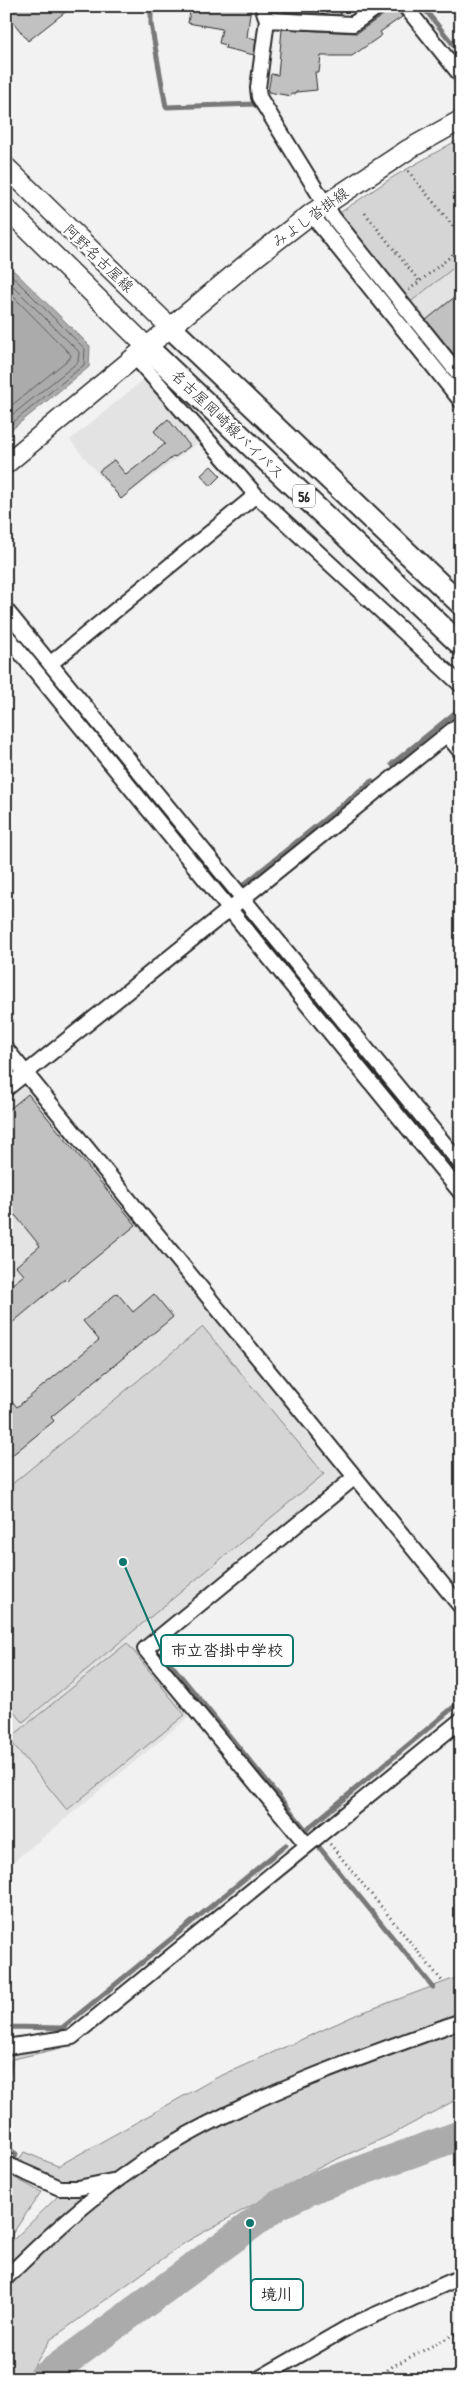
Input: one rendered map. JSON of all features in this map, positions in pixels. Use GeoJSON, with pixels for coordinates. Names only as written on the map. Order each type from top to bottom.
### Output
{"type":"FeatureCollection","features":[{"type":"Feature","properties":{"kind":"main road","name":"みよし沓掛線"},"geometry":{"type":"LineString","coordinates":[[171,328],[319,208],[409,149],[461,120]]}},
{"type":"Feature","properties":{"kind":"main road","name":"阿野名古屋線"},"geometry":{"type":"LineString","coordinates":[[6,167],[171,328]]}},
{"type":"Feature","properties":{"kind":"main road","name":"阿野名古屋線"},"geometry":{"type":"LineString","coordinates":[[6,208],[142,353]]}},
{"type":"Feature","properties":{"kind":"main road"},"geometry":{"type":"LineString","coordinates":[[6,464],[171,328]]}},
{"type":"Feature","properties":{"kind":"main road","name":"名古屋岡崎線バイパス"},"geometry":{"type":"LineString","coordinates":[[171,328],[461,604]]}},
{"type":"Feature","properties":{"kind":"main road","name":"名古屋岡崎線バイパス"},"geometry":{"type":"LineString","coordinates":[[142,353],[461,645]]}},
{"type":"Feature","properties":{"kind":"street"},"geometry":{"type":"LineString","coordinates":[[262,6],[267,20],[258,88],[260,97],[319,208],[461,401]]}},
{"type":"Feature","properties":{"kind":"street"},"geometry":{"type":"LineString","coordinates":[[267,20],[353,24],[379,6]]}},
{"type":"Feature","properties":{"kind":"street"},"geometry":{"type":"LineString","coordinates":[[406,6],[461,76]]}},
{"type":"Feature","properties":{"kind":"street"},"geometry":{"type":"LineString","coordinates":[[319,208],[333,217],[461,378]]}},
{"type":"Feature","properties":{"kind":"street"},"geometry":{"type":"LineString","coordinates":[[142,353],[256,495],[461,684]]}},
{"type":"Feature","properties":{"kind":"street"},"geometry":{"type":"LineString","coordinates":[[50,664],[256,495]]}},
{"type":"Feature","properties":{"kind":"street"},"geometry":{"type":"LineString","coordinates":[[6,610],[461,1164]]}},
{"type":"Feature","properties":{"kind":"street"},"geometry":{"type":"LineString","coordinates":[[6,635],[461,1193]]}},
{"type":"Feature","properties":{"kind":"street"},"geometry":{"type":"LineString","coordinates":[[6,1089],[461,723]]}},
{"type":"Feature","properties":{"kind":"street"},"geometry":{"type":"LineString","coordinates":[[447,736],[461,752]]}},
{"type":"Feature","properties":{"kind":"street"},"geometry":{"type":"LineString","coordinates":[[6,1048],[461,1607]]}},
{"type":"Feature","properties":{"kind":"street"},"geometry":{"type":"LineString","coordinates":[[307,1845],[145,1649],[355,1477]]}},
{"type":"Feature","properties":{"kind":"street"},"geometry":{"type":"LineString","coordinates":[[6,2047],[72,2038],[461,1720]]}},
{"type":"Feature","properties":{"kind":"street"},"geometry":{"type":"LineString","coordinates":[[6,2278],[48,2235],[115,2181],[187,2135],[239,2108],[334,2068],[461,2021]]}},
{"type":"Feature","properties":{"kind":"street"},"geometry":{"type":"LineString","coordinates":[[6,2164],[60,2188],[78,2188],[115,2181]]}},
{"type":"Feature","properties":{"kind":"street"},"geometry":{"type":"LineString","coordinates":[[258,2379],[352,2325],[461,2276]]}},
{"type":"Feature","properties":{"kind":"path"},"geometry":{"type":"LineString","coordinates":[[404,166],[461,236]]}},
{"type":"Feature","properties":{"kind":"path"},"geometry":{"type":"LineString","coordinates":[[365,213],[420,281]]}},
{"type":"Feature","properties":{"kind":"path"},"geometry":{"type":"LineString","coordinates":[[398,298],[461,248]]}},
{"type":"Feature","properties":{"kind":"path"},"geometry":{"type":"LineString","coordinates":[[322,1833],[442,1981]]}},
{"type":"Feature","properties":{"kind":"path"},"geometry":{"type":"LineString","coordinates":[[383,2379],[392,2366],[461,2331]]}},
{"type":"Feature","properties":{"kind":"shaded area"},"geometry":{"type":"Polygon","coordinates":[[[461,138],[461,262],[408,304],[338,214],[393,177],[461,138]]]}},
{"type":"Feature","properties":{"kind":"shaded area"},"geometry":{"type":"Polygon","coordinates":[[[461,262],[461,371],[408,304],[461,262]]]}},
{"type":"Feature","properties":{"kind":"shaded area"},"geometry":{"type":"Polygon","coordinates":[[[144,379],[198,443],[120,500],[70,440],[144,379]]]}},
{"type":"Feature","properties":{"kind":"shaded area"},"geometry":{"type":"Polygon","coordinates":[[[26,1086],[343,1476],[135,1649],[190,1716],[8,1866],[6,1102],[26,1086]]]}},
{"type":"Feature","properties":{"kind":"shaded area"},"geometry":{"type":"Polygon","coordinates":[[[203,1327],[324,1474],[23,1722],[6,1702],[6,1489],[203,1327]]]}},
{"type":"Feature","properties":{"kind":"shaded area"},"geometry":{"type":"Polygon","coordinates":[[[127,1643],[185,1715],[67,1810],[9,1739],[127,1643]]]}},
{"type":"Feature","properties":{"kind":"shaded area"},"geometry":{"type":"Polygon","coordinates":[[[461,1976],[461,2017],[331,2063],[116,2173],[97,2179],[59,2183],[6,2161],[6,2149],[14,2154],[13,2158],[19,2160],[24,2152],[58,2166],[216,2078],[358,2014],[461,1976]]]}},
{"type":"Feature","properties":{"kind":"shaded area"},"geometry":{"type":"Polygon","coordinates":[[[461,2024],[461,2097],[393,2134],[324,2165],[186,2242],[50,2340],[33,2368],[23,2379],[6,2379],[6,2286],[99,2198],[168,2151],[241,2112],[461,2024]]]}},
{"type":"Feature","properties":{"kind":"shaded area"},"geometry":{"type":"Polygon","coordinates":[[[66,2045],[61,2048],[9,2060],[6,2082],[6,2051],[66,2045]]]}},
{"type":"Feature","properties":{"kind":"shaded area"},"geometry":{"type":"Polygon","coordinates":[[[6,2173],[41,2192],[6,2243],[6,2173]]]}},
{"type":"Feature","properties":{"kind":"shaded area"},"geometry":{"type":"Polygon","coordinates":[[[99,2188],[6,2270],[6,2247],[59,2195],[99,2188]]]}},
{"type":"Feature","properties":{"kind":"water"},"geometry":{"type":"Polygon","coordinates":[[[6,263],[90,346],[89,367],[6,434],[6,263]]]}},
{"type":"Feature","properties":{"kind":"building"},"geometry":{"type":"Polygon","coordinates":[[[6,6],[73,6],[28,41],[6,13],[6,6]]]}},
{"type":"Feature","properties":{"kind":"building"},"geometry":{"type":"Polygon","coordinates":[[[191,6],[251,6],[247,37],[256,39],[254,55],[225,48],[226,45],[219,43],[222,29],[188,23],[191,6]]]}},
{"type":"Feature","properties":{"kind":"building"},"geometry":{"type":"Polygon","coordinates":[[[284,6],[328,6],[328,9],[341,10],[340,15],[284,12],[284,6]]]}},
{"type":"Feature","properties":{"kind":"building"},"geometry":{"type":"Polygon","coordinates":[[[396,6],[402,17],[380,32],[382,35],[352,56],[321,56],[319,72],[315,72],[317,90],[296,92],[291,94],[291,96],[268,92],[271,74],[278,75],[282,29],[357,33],[396,6]]]}},
{"type":"Feature","properties":{"kind":"building"},"geometry":{"type":"Polygon","coordinates":[[[461,292],[461,363],[426,320],[461,292]]]}},
{"type":"Feature","properties":{"kind":"building"},"geometry":{"type":"Polygon","coordinates":[[[168,419],[190,446],[174,456],[121,499],[99,471],[114,460],[126,475],[165,444],[154,431],[168,419]]]}},
{"type":"Feature","properties":{"kind":"building"},"geometry":{"type":"Polygon","coordinates":[[[211,466],[221,476],[211,486],[201,475],[211,466]]]}},
{"type":"Feature","properties":{"kind":"building"},"geometry":{"type":"Polygon","coordinates":[[[28,1094],[136,1225],[68,1280],[66,1278],[6,1328],[6,1289],[24,1275],[16,1266],[40,1246],[15,1215],[6,1222],[6,1112],[28,1094]]]}},
{"type":"Feature","properties":{"kind":"building"},"geometry":{"type":"Polygon","coordinates":[[[117,1293],[133,1312],[154,1294],[173,1317],[51,1417],[54,1421],[6,1460],[6,1394],[17,1407],[99,1340],[83,1321],[117,1293]]]}},
{"type":"Feature","properties":{"kind":"waterway"},"geometry":{"type":"LineString","coordinates":[[151,6],[151,24],[166,107],[255,104],[258,108]]}},
{"type":"Feature","properties":{"kind":"waterway"},"geometry":{"type":"LineString","coordinates":[[422,6],[461,54]]}},
{"type":"Feature","properties":{"kind":"waterway"},"geometry":{"type":"LineString","coordinates":[[326,222],[461,389]]}},
{"type":"Feature","properties":{"kind":"waterway"},"geometry":{"type":"LineString","coordinates":[[6,624],[229,896]]}},
{"type":"Feature","properties":{"kind":"waterway"},"geometry":{"type":"LineString","coordinates":[[392,764],[461,708]]}},
{"type":"Feature","properties":{"kind":"waterway"},"geometry":{"type":"LineString","coordinates":[[241,887],[372,781]]}},
{"type":"Feature","properties":{"kind":"waterway"},"geometry":{"type":"LineString","coordinates":[[243,913],[461,1179]]}},
{"type":"Feature","properties":{"kind":"waterway"},"geometry":{"type":"LineString","coordinates":[[162,1653],[306,1830],[461,1701]]}},
{"type":"Feature","properties":{"kind":"waterway"},"geometry":{"type":"LineString","coordinates":[[10,2027],[62,2028],[286,1845]]}},
{"type":"Feature","properties":{"kind":"waterway"},"geometry":{"type":"LineString","coordinates":[[319,1847],[433,1987]]}},
{"type":"Feature","properties":{"kind":"waterway"},"geometry":{"type":"LineString","coordinates":[[6,1947],[10,2036]]}},
{"type":"Feature","properties":{"kind":"waterway"},"geometry":{"type":"LineString","coordinates":[[6,2099],[10,2062]]}},
{"type":"Feature","properties":{"kind":"waterway"},"geometry":{"type":"LineString","coordinates":[[42,2379],[278,2205],[321,2185],[461,2135]]}},
{"type":"Feature","properties":{"kind":"waterway"},"geometry":{"type":"LineString","coordinates":[[6,2147],[16,2154],[15,2158]]}},
{"type":"Feature","properties":{"kind":"waterway"},"geometry":{"type":"LineString","coordinates":[[6,2182],[10,2172]]}},
{"type":"Feature","properties":{"kind":"place","name":"市立沓掛中学校"},"geometry":{"type":"Point","coordinates":[123,1562]}},
{"type":"Feature","properties":{"kind":"place","name":"境川"},"geometry":{"type":"Point","coordinates":[250,2223]}}]}
